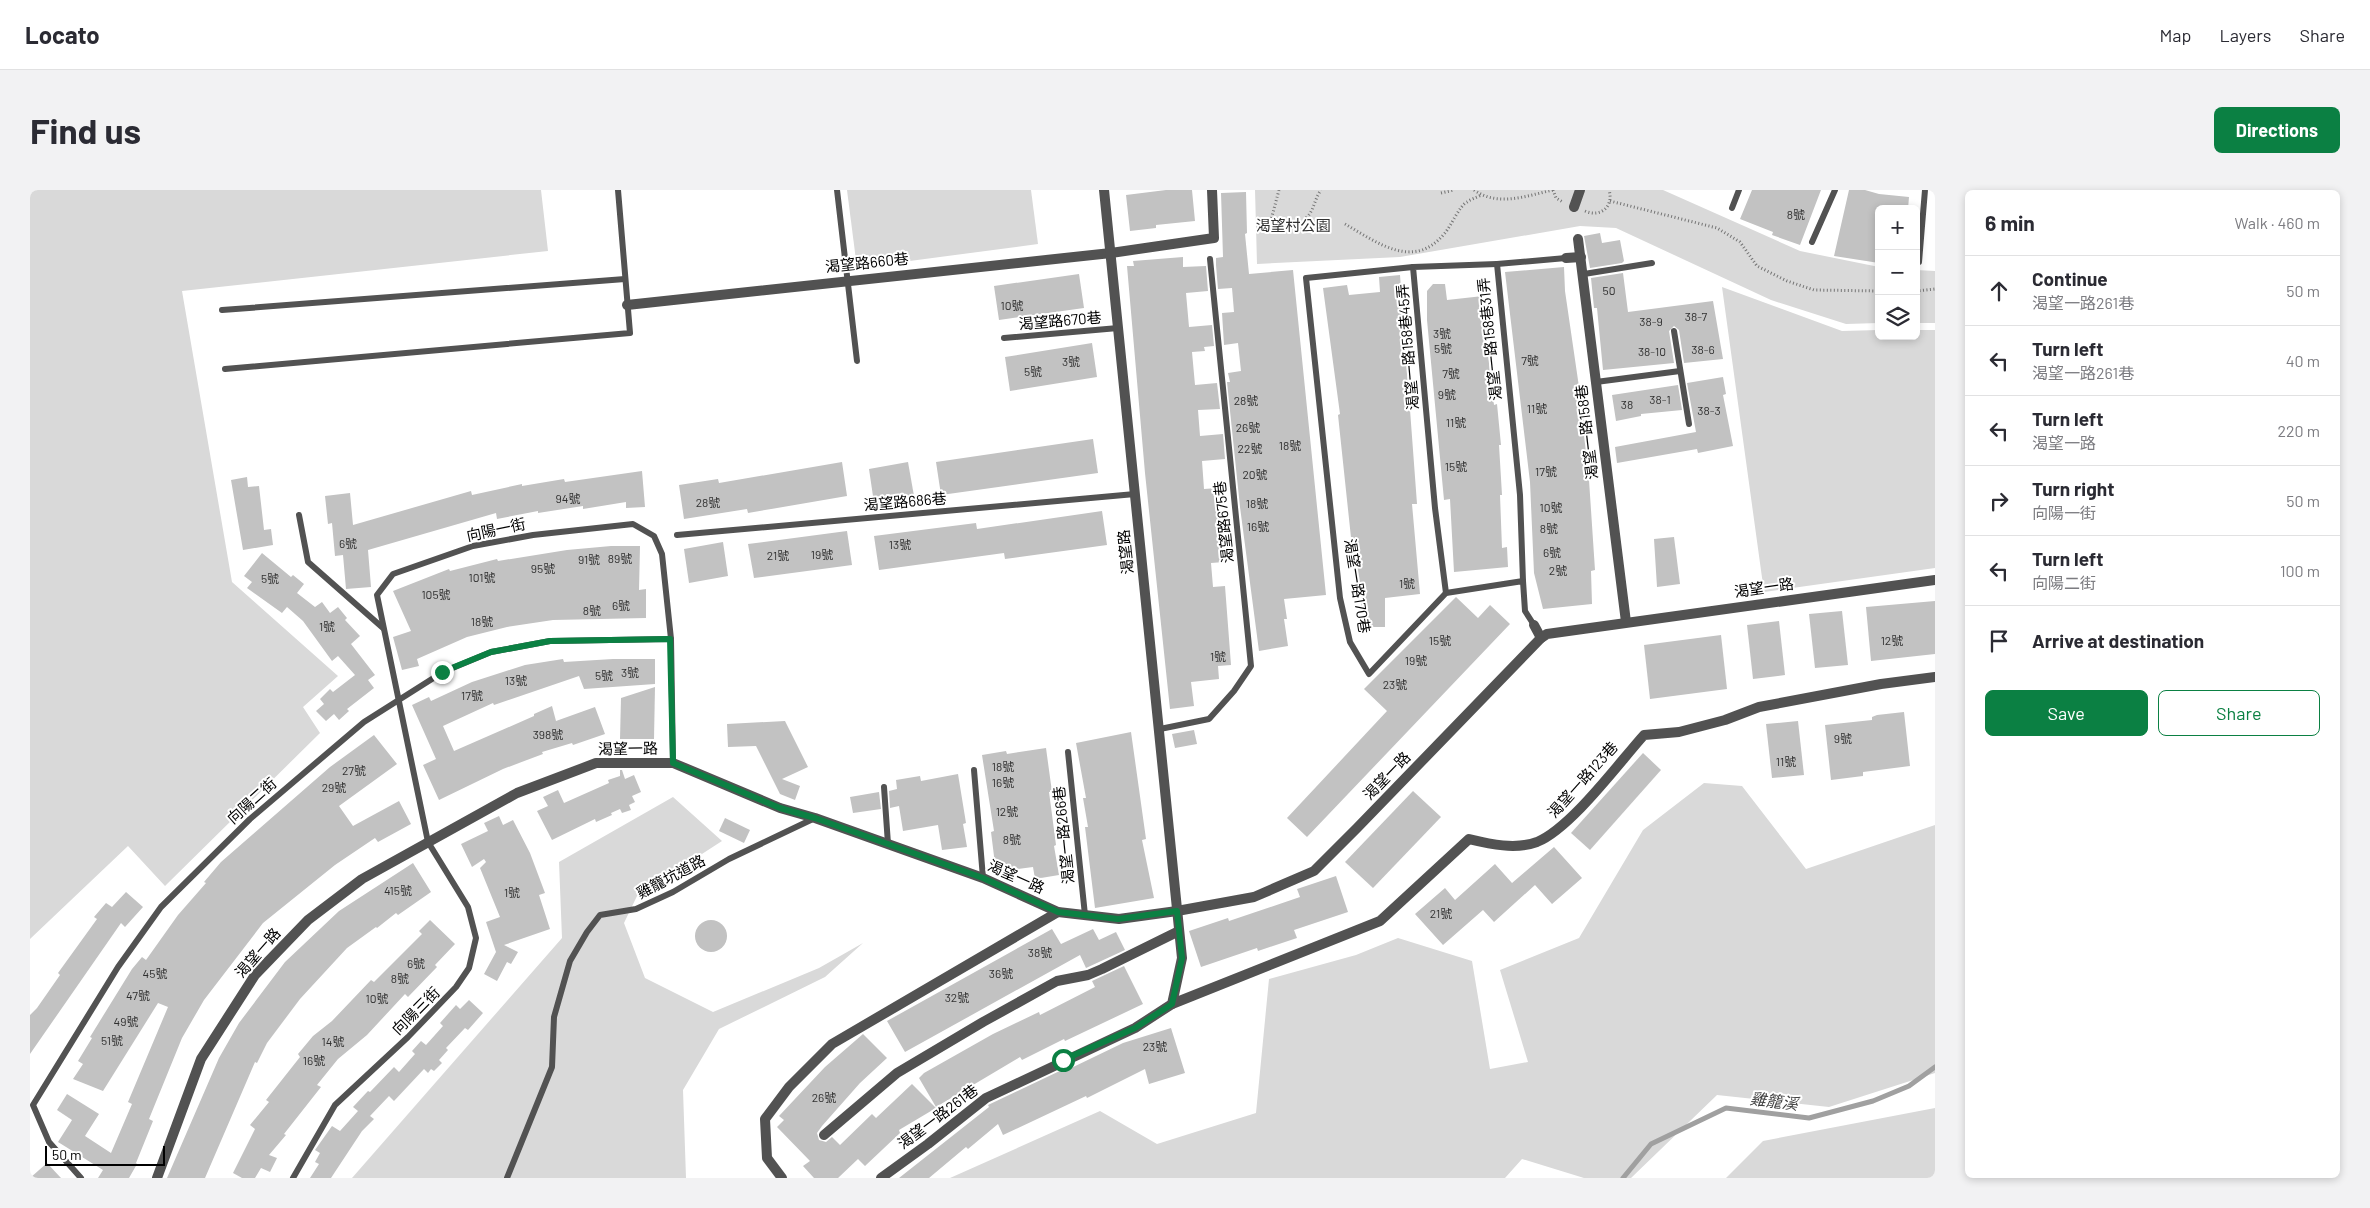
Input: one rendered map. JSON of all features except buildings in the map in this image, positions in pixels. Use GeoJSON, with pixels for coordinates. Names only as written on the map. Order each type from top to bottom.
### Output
{"type":"FeatureCollection","features":[{"type":"Feature","properties":{"kind":"street","name":"渴望路"},"geometry":{"type":"LineString","coordinates":[[1104,190],[1177,911]]}},
{"type":"Feature","properties":{"kind":"street","name":"渴望路660巷"},"geometry":{"type":"LineString","coordinates":[[627,305],[1110,253],[1214,238],[1212,190]]}},
{"type":"Feature","properties":{"kind":"street"},"geometry":{"type":"LineString","coordinates":[[1574,207],[1580,190]]}},
{"type":"Feature","properties":{"kind":"street","name":"渴望一路158巷"},"geometry":{"type":"LineString","coordinates":[[1578,239],[1584,274],[1626,622]]}},
{"type":"Feature","properties":{"kind":"street","name":"渴望一路158巷31弄"},"geometry":{"type":"LineString","coordinates":[[1566,258],[1581,256]]}},
{"type":"Feature","properties":{"kind":"street","name":"渴望一路"},"geometry":{"type":"LineString","coordinates":[[157,1178],[201,1059],[255,975],[308,920],[362,879],[516,793],[596,763],[673,763],[780,808],[815,818],[983,878],[1058,912],[1118,919],[1177,911],[1254,897],[1314,871],[1547,634],[1935,580]]}},
{"type":"Feature","properties":{"kind":"street"},"geometry":{"type":"LineString","coordinates":[[1534,625],[1541,638]]}},
{"type":"Feature","properties":{"kind":"street","name":"渴望一路123巷"},"geometry":{"type":"LineString","coordinates":[[1172,1004],[1380,922],[1469,839],[1501,846],[1536,842],[1562,828],[1644,734],[1679,732],[1724,720],[1759,707],[1881,684],[1935,677]]}},
{"type":"Feature","properties":{"kind":"street"},"geometry":{"type":"LineString","coordinates":[[1172,1004],[1182,958],[1177,911]]}},
{"type":"Feature","properties":{"kind":"street"},"geometry":{"type":"LineString","coordinates":[[782,1178],[767,1158],[765,1119],[789,1087],[832,1044],[1058,912]]}},
{"type":"Feature","properties":{"kind":"street"},"geometry":{"type":"LineString","coordinates":[[824,1135],[897,1072],[983,1022],[1057,981],[1088,975],[1179,931]]}},
{"type":"Feature","properties":{"kind":"street","name":"渴望一路261巷"},"geometry":{"type":"LineString","coordinates":[[881,1178],[986,1098],[1135,1028],[1172,1004]]}},
{"type":"Feature","properties":{"kind":"lane"},"geometry":{"type":"LineString","coordinates":[[225,370],[630,333],[618,190]]}},
{"type":"Feature","properties":{"kind":"lane"},"geometry":{"type":"LineString","coordinates":[[837,190],[857,360]]}},
{"type":"Feature","properties":{"kind":"lane"},"geometry":{"type":"LineString","coordinates":[[1732,208],[1739,190]]}},
{"type":"Feature","properties":{"kind":"lane"},"geometry":{"type":"LineString","coordinates":[[1812,242],[1835,190]]}},
{"type":"Feature","properties":{"kind":"lane"},"geometry":{"type":"LineString","coordinates":[[1920,250],[1925,190]]}},
{"type":"Feature","properties":{"kind":"lane","name":"渴望一路158巷31弄"},"geometry":{"type":"LineString","coordinates":[[1523,581],[1520,495],[1497,264],[1566,258]]}},
{"type":"Feature","properties":{"kind":"lane","name":"渴望路675巷"},"geometry":{"type":"LineString","coordinates":[[1160,729],[1208,719],[1234,691],[1251,666],[1210,259]]}},
{"type":"Feature","properties":{"kind":"lane","name":"渴望一路158巷45弄"},"geometry":{"type":"LineString","coordinates":[[1446,593],[1434,508],[1413,267],[1497,264]]}},
{"type":"Feature","properties":{"kind":"lane"},"geometry":{"type":"LineString","coordinates":[[1584,274],[1652,264]]}},
{"type":"Feature","properties":{"kind":"lane","name":"渴望一路170巷"},"geometry":{"type":"LineString","coordinates":[[1413,267],[1306,278],[1340,598],[1350,642],[1369,674],[1446,593]]}},
{"type":"Feature","properties":{"kind":"lane"},"geometry":{"type":"LineString","coordinates":[[222,310],[625,279]]}},
{"type":"Feature","properties":{"kind":"lane","name":"渴望路670巷"},"geometry":{"type":"LineString","coordinates":[[1004,338],[1118,328]]}},
{"type":"Feature","properties":{"kind":"lane"},"geometry":{"type":"LineString","coordinates":[[1674,331],[1689,424]]}},
{"type":"Feature","properties":{"kind":"lane"},"geometry":{"type":"LineString","coordinates":[[1596,382],[1680,371]]}},
{"type":"Feature","properties":{"kind":"lane","name":"渴望路686巷"},"geometry":{"type":"LineString","coordinates":[[677,535],[1135,494]]}},
{"type":"Feature","properties":{"kind":"lane"},"geometry":{"type":"LineString","coordinates":[[299,515],[308,562],[383,628]]}},
{"type":"Feature","properties":{"kind":"lane","name":"向陽一街"},"geometry":{"type":"LineString","coordinates":[[428,842],[377,595],[393,574],[473,546],[533,535],[633,524],[654,536],[662,554],[670,639],[673,763]]}},
{"type":"Feature","properties":{"kind":"lane"},"geometry":{"type":"LineString","coordinates":[[1446,593],[1523,581],[1525,612],[1534,625]]}},
{"type":"Feature","properties":{"kind":"lane","name":"向陽二街"},"geometry":{"type":"LineString","coordinates":[[81,1178],[49,1142],[32,1104],[118,968],[161,907],[250,819],[364,722],[442,672],[491,652],[550,641],[670,639]]}},
{"type":"Feature","properties":{"kind":"lane","name":"渴望一路266巷"},"geometry":{"type":"LineString","coordinates":[[1068,752],[1085,915]]}},
{"type":"Feature","properties":{"kind":"lane"},"geometry":{"type":"LineString","coordinates":[[974,770],[983,878]]}},
{"type":"Feature","properties":{"kind":"lane"},"geometry":{"type":"LineString","coordinates":[[884,787],[888,844]]}},
{"type":"Feature","properties":{"kind":"lane","name":"雞籠坑道路"},"geometry":{"type":"LineString","coordinates":[[507,1178],[552,1067],[554,1018],[570,961],[587,932],[600,915],[636,909],[672,892],[730,859],[815,818]]}},
{"type":"Feature","properties":{"kind":"lane","name":"向陽三街"},"geometry":{"type":"LineString","coordinates":[[293,1178],[335,1105],[408,1037],[456,987],[469,968],[476,938],[468,906],[428,842]]}},
{"type":"Feature","properties":{"kind":"path"},"geometry":{"type":"LineString","coordinates":[[1279,190],[1271,220],[1279,226],[1295,226],[1309,215],[1315,198],[1321,190]]}},
{"type":"Feature","properties":{"kind":"path"},"geometry":{"type":"LineString","coordinates":[[1441,194],[1454,190]]}},
{"type":"Feature","properties":{"kind":"path"},"geometry":{"type":"LineString","coordinates":[[1474,190],[1481,195],[1501,201],[1553,190],[1556,198],[1594,214],[1605,210],[1610,201],[1609,190]]}},
{"type":"Feature","properties":{"kind":"path"},"geometry":{"type":"LineString","coordinates":[[1345,224],[1389,248],[1413,253],[1431,247],[1444,234],[1466,202],[1481,195]]}},
{"type":"Feature","properties":{"kind":"path"},"geometry":{"type":"LineString","coordinates":[[1610,201],[1717,228],[1740,242],[1757,266],[1787,281],[1814,290],[1875,291]]}},
{"type":"Feature","properties":{"kind":"path"},"geometry":{"type":"LineString","coordinates":[[1920,291],[1935,289]]}},
{"type":"Feature","properties":{"kind":"green space"},"geometry":{"type":"Polygon","coordinates":[[[30,190],[541,190],[548,251],[182,291],[232,582],[338,676],[303,707],[320,733],[165,886],[128,846],[30,939],[30,190]]]}},
{"type":"Feature","properties":{"kind":"green space"},"geometry":{"type":"Polygon","coordinates":[[[847,190],[1031,190],[1038,244],[857,268],[847,190]]]}},
{"type":"Feature","properties":{"kind":"green space","name":"渴望村公園"},"geometry":{"type":"Polygon","coordinates":[[[1255,190],[1663,190],[1800,251],[1875,266],[1875,323],[1846,324],[1771,300],[1616,228],[1580,226],[1400,257],[1257,264],[1255,190]]]}},
{"type":"Feature","properties":{"kind":"green space"},"geometry":{"type":"Polygon","coordinates":[[[1920,270],[1935,271],[1935,323],[1920,323],[1920,270]]]}},
{"type":"Feature","properties":{"kind":"green space"},"geometry":{"type":"Polygon","coordinates":[[[1722,287],[1842,331],[1875,330],[1875,340],[1920,340],[1920,330],[1935,330],[1935,568],[1764,592],[1722,287]]]}},
{"type":"Feature","properties":{"kind":"green space"},"geometry":{"type":"Polygon","coordinates":[[[1704,783],[1742,786],[1806,869],[1935,825],[1935,1073],[1829,1107],[1717,1095],[1631,1178],[1584,1178],[1522,1159],[1505,1178],[950,1178],[1100,1111],[1157,1144],[1256,1113],[1269,979],[1356,955],[1398,938],[1472,961],[1490,1069],[1528,1062],[1500,970],[1579,938],[1643,830],[1704,783]]]}},
{"type":"Feature","properties":{"kind":"green space"},"geometry":{"type":"Polygon","coordinates":[[[673,797],[722,841],[637,896],[624,923],[645,978],[713,1012],[819,968],[863,943],[825,977],[719,1029],[683,1090],[686,1178],[352,1178],[562,938],[559,862],[673,797]]]}},
{"type":"Feature","properties":{"kind":"green space"},"geometry":{"type":"Polygon","coordinates":[[[1935,1108],[1935,1178],[1726,1178],[1763,1141],[1935,1108]]]}},
{"type":"Feature","properties":{"kind":"waterway","name":"雞籠溪"},"geometry":{"type":"LineString","coordinates":[[1623,1178],[1651,1144],[1726,1108],[1809,1118],[1873,1101],[1909,1086],[1935,1067]]}},
{"type":"Feature","properties":{"kind":"route"},"geometry":{"type":"LineString","coordinates":[[442,672],[491,652],[550,641],[670,639],[673,763],[780,808],[815,818],[983,878],[1058,912],[1118,919],[1177,911],[1182,958],[1172,1004],[1135,1028],[1063,1060]]}}]}
